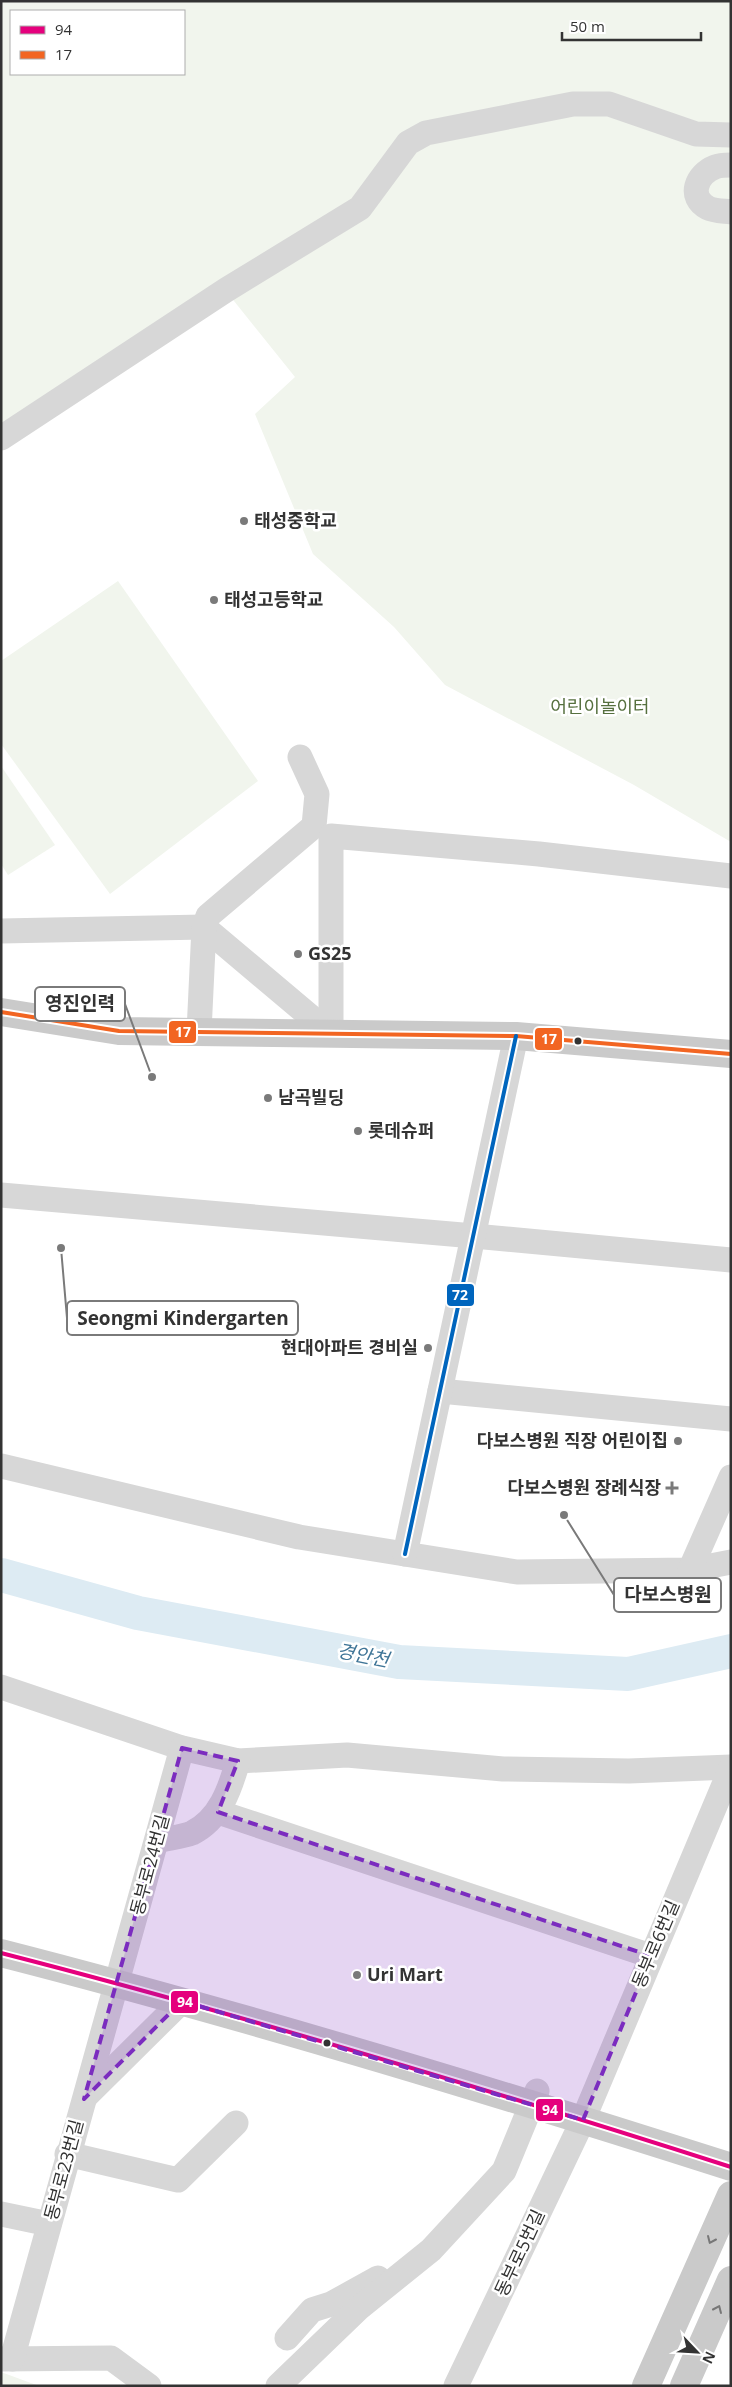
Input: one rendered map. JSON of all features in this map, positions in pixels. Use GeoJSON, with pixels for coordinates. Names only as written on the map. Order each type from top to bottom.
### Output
{"type":"FeatureCollection","features":[{"type":"Feature","properties":{"kind":"main road"},"geometry":{"type":"LineString","coordinates":[[1,1012],[119,1032],[516,1036],[731,1054]]}},
{"type":"Feature","properties":{"kind":"main road"},"geometry":{"type":"LineString","coordinates":[[1,1953],[117,1982],[534,2098],[583,2120],[731,2167]]}},
{"type":"Feature","properties":{"kind":"main road"},"geometry":{"type":"LineString","coordinates":[[646,2386],[731,2195]]}},
{"type":"Feature","properties":{"kind":"main road"},"geometry":{"type":"LineString","coordinates":[[684,2386],[731,2280]]}},
{"type":"Feature","properties":{"kind":"street"},"geometry":{"type":"LineString","coordinates":[[1,438],[226,290],[360,208],[408,143],[426,133],[573,104],[609,104],[696,134],[731,135]]}},
{"type":"Feature","properties":{"kind":"street"},"geometry":{"type":"LineString","coordinates":[[731,165],[716,166],[704,174],[698,181],[696,190],[698,200],[708,208],[731,212]]}},
{"type":"Feature","properties":{"kind":"street"},"geometry":{"type":"LineString","coordinates":[[199,1032],[204,927],[208,916],[314,826],[317,794],[300,757]]}},
{"type":"Feature","properties":{"kind":"street"},"geometry":{"type":"LineString","coordinates":[[331,1034],[331,836],[539,854],[731,876]]}},
{"type":"Feature","properties":{"kind":"street"},"geometry":{"type":"LineString","coordinates":[[1,931],[204,927],[331,1034]]}},
{"type":"Feature","properties":{"kind":"street"},"geometry":{"type":"LineString","coordinates":[[405,1554],[516,1036]]}},
{"type":"Feature","properties":{"kind":"street"},"geometry":{"type":"LineString","coordinates":[[1,1195],[731,1260]]}},
{"type":"Feature","properties":{"kind":"street"},"geometry":{"type":"LineString","coordinates":[[440,1391],[731,1419]]}},
{"type":"Feature","properties":{"kind":"street"},"geometry":{"type":"LineString","coordinates":[[1,1466],[299,1537],[517,1572],[690,1570],[731,1562]]}},
{"type":"Feature","properties":{"kind":"street"},"geometry":{"type":"LineString","coordinates":[[690,1570],[731,1477]]}},
{"type":"Feature","properties":{"kind":"street"},"geometry":{"type":"LineString","coordinates":[[1,1686],[182,1748],[238,1762],[346,1756],[503,1769],[629,1771],[731,1768]]}},
{"type":"Feature","properties":{"kind":"street","name":"동부로24번길"},"geometry":{"type":"LineString","coordinates":[[117,1982],[182,1748]]}},
{"type":"Feature","properties":{"kind":"street"},"geometry":{"type":"LineString","coordinates":[[157,1841],[192,1832],[218,1812],[230,1789],[238,1762]]}},
{"type":"Feature","properties":{"kind":"street","name":"동부로6번길"},"geometry":{"type":"LineString","coordinates":[[583,2120],[731,1768]]}},
{"type":"Feature","properties":{"kind":"street"},"geometry":{"type":"LineString","coordinates":[[218,1812],[651,1956]]}},
{"type":"Feature","properties":{"kind":"street","name":"동부로23번길"},"geometry":{"type":"LineString","coordinates":[[7,2359],[49,2224],[67,2154],[117,1982]]}},
{"type":"Feature","properties":{"kind":"street"},"geometry":{"type":"LineString","coordinates":[[84,2099],[182,2001]]}},
{"type":"Feature","properties":{"kind":"street"},"geometry":{"type":"LineString","coordinates":[[278,2386],[359,2308],[431,2250],[504,2170],[534,2098]]}},
{"type":"Feature","properties":{"kind":"street","name":"동부로5번길"},"geometry":{"type":"LineString","coordinates":[[456,2386],[583,2120]]}},
{"type":"Feature","properties":{"kind":"street"},"geometry":{"type":"LineString","coordinates":[[67,2154],[178,2180],[236,2123]]}},
{"type":"Feature","properties":{"kind":"street"},"geometry":{"type":"LineString","coordinates":[[1,2214],[49,2224]]}},
{"type":"Feature","properties":{"kind":"street"},"geometry":{"type":"LineString","coordinates":[[287,2338],[312,2310],[331,2304],[431,2250]]}},
{"type":"Feature","properties":{"kind":"street"},"geometry":{"type":"LineString","coordinates":[[7,2359],[111,2358],[150,2386]]}},
{"type":"Feature","properties":{"kind":"highlighted area"},"geometry":{"type":"Polygon","coordinates":[[[182,1748],[238,1761],[218,1812],[651,1956],[583,2120],[182,2001],[84,2099],[182,1748]]]}},
{"type":"Feature","properties":{"kind":"green space","name":"어린이놀이터"},"geometry":{"type":"Polygon","coordinates":[[[1,1],[731,1],[731,842],[634,785],[445,685],[394,627],[313,554],[255,414],[295,377],[226,291],[1,438],[1,1]]]}},
{"type":"Feature","properties":{"kind":"green space"},"geometry":{"type":"Polygon","coordinates":[[[118,581],[258,781],[110,894],[1,744],[1,661],[118,581]]]}},
{"type":"Feature","properties":{"kind":"green space"},"geometry":{"type":"Polygon","coordinates":[[[1,766],[55,845],[8,875],[1,864],[1,766]]]}},
{"type":"Feature","properties":{"kind":"green space"},"geometry":{"type":"Polygon","coordinates":[[[1,2372],[39,2386],[1,2386],[1,2372]]]}},
{"type":"Feature","properties":{"kind":"waterway","name":"경안천"},"geometry":{"type":"LineString","coordinates":[[1,1575],[138,1613],[399,1662],[628,1674],[731,1651]]}},
{"type":"Feature","properties":{"kind":"transit line","name":"17"},"geometry":{"type":"LineString","coordinates":[[1,1012],[119,1031],[516,1036],[731,1054]]}},
{"type":"Feature","properties":{"kind":"transit line","name":"72"},"geometry":{"type":"LineString","coordinates":[[405,1554],[516,1036]]}},
{"type":"Feature","properties":{"kind":"transit line","name":"94"},"geometry":{"type":"LineString","coordinates":[[1,1953],[277,2028],[550,2110],[731,2167]]}},
{"type":"Feature","properties":{"kind":"place","name":"태성중학교"},"geometry":{"type":"Point","coordinates":[244,521]}},
{"type":"Feature","properties":{"kind":"place","name":"태성고등학교"},"geometry":{"type":"Point","coordinates":[214,600]}},
{"type":"Feature","properties":{"kind":"place","name":"GS25"},"geometry":{"type":"Point","coordinates":[298,954]}},
{"type":"Feature","properties":{"kind":"place","name":"영진인력"},"geometry":{"type":"Point","coordinates":[152,1077]}},
{"type":"Feature","properties":{"kind":"place","name":"남곡빌딩"},"geometry":{"type":"Point","coordinates":[268,1098]}},
{"type":"Feature","properties":{"kind":"place","name":"롯데슈퍼"},"geometry":{"type":"Point","coordinates":[358,1131]}},
{"type":"Feature","properties":{"kind":"place","name":"Seongmi Kindergarten"},"geometry":{"type":"Point","coordinates":[61,1248]}},
{"type":"Feature","properties":{"kind":"place","name":"현대아파트 경비실"},"geometry":{"type":"Point","coordinates":[428,1348]}},
{"type":"Feature","properties":{"kind":"place","name":"다보스병원 직장 어린이집"},"geometry":{"type":"Point","coordinates":[678,1441]}},
{"type":"Feature","properties":{"kind":"place","name":"다보스병원 장례식장"},"geometry":{"type":"Point","coordinates":[672,1488]}},
{"type":"Feature","properties":{"kind":"place","name":"다보스병원"},"geometry":{"type":"Point","coordinates":[564,1515]}},
{"type":"Feature","properties":{"kind":"place","name":"Uri Mart"},"geometry":{"type":"Point","coordinates":[357,1975]}}]}
